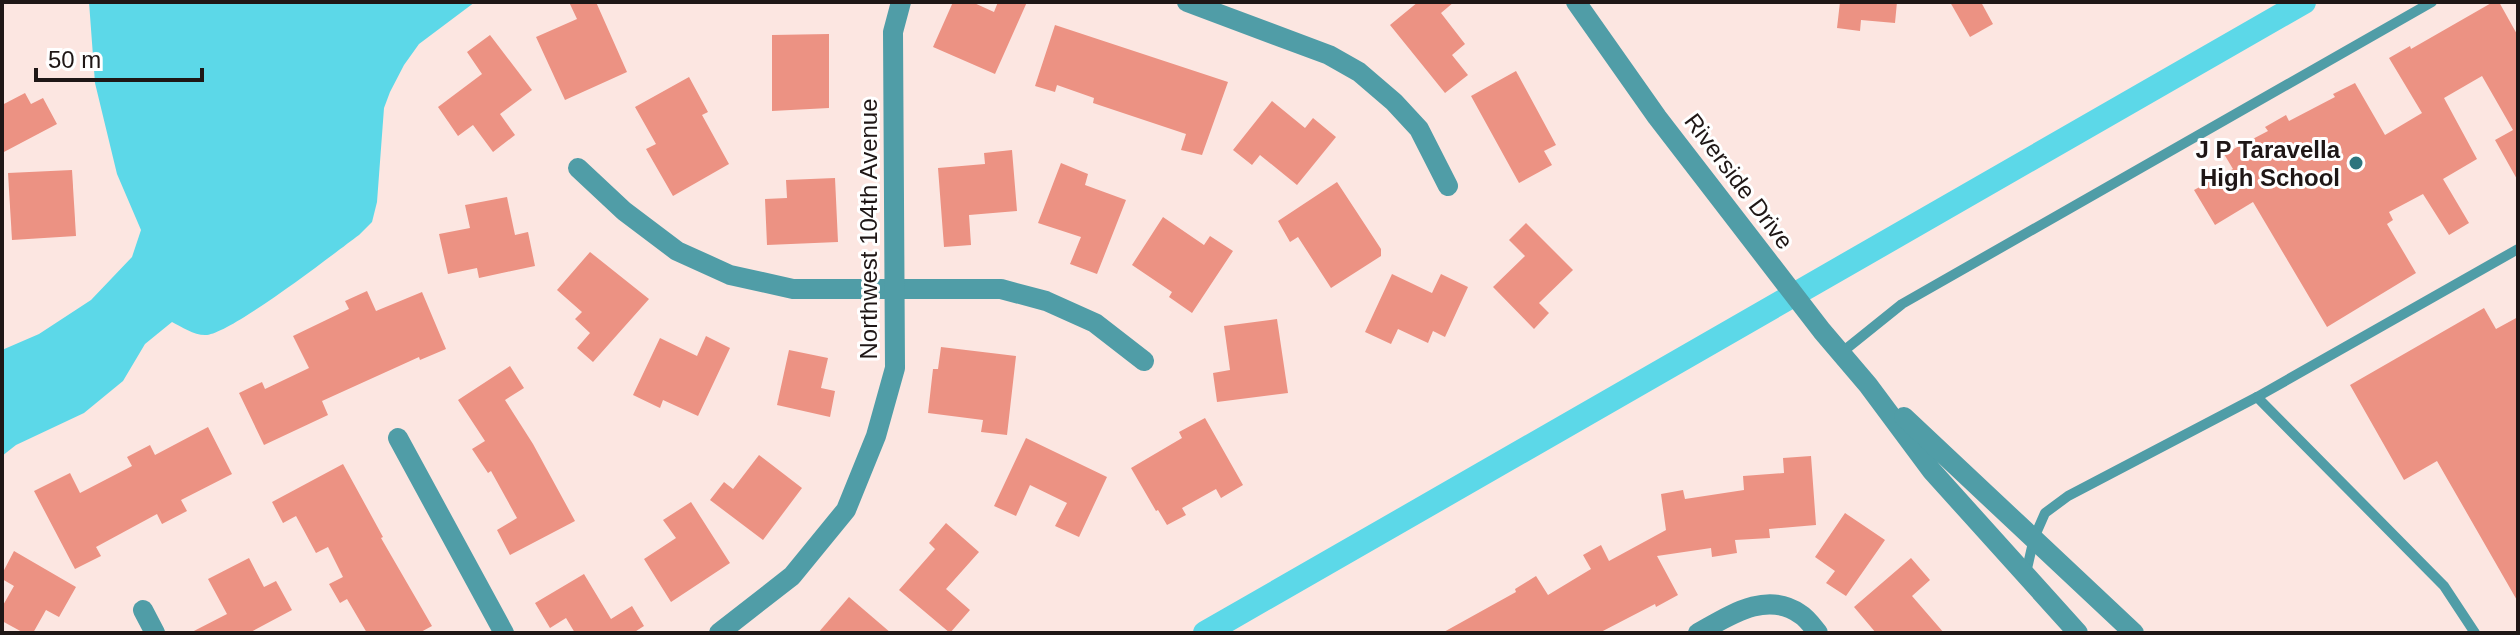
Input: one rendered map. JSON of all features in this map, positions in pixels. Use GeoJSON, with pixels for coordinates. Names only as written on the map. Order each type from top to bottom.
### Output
{"type":"FeatureCollection","features":[{"type":"Feature","properties":{"kind":"street","name":"Northwest 104th Avenue"},"geometry":{"type":"LineString","coordinates":[[719,633],[792,576],[846,510],[876,436],[895,368],[893,32],[901,2]]}},
{"type":"Feature","properties":{"kind":"street"},"geometry":{"type":"LineString","coordinates":[[1187,2],[1329,55],[1359,72],[1419,129],[1448,186]]}},
{"type":"Feature","properties":{"kind":"street","name":"Riverside Drive"},"geometry":{"type":"LineString","coordinates":[[1576,2],[1657,117],[1932,471],[2078,633]]}},
{"type":"Feature","properties":{"kind":"street"},"geometry":{"type":"LineString","coordinates":[[578,168],[624,211],[677,251],[730,275],[793,289],[1001,289],[1046,301],[1095,323],[1144,361]]}},
{"type":"Feature","properties":{"kind":"street","name":"Riverside Drive"},"geometry":{"type":"LineString","coordinates":[[1868,385],[2134,633]]}},
{"type":"Feature","properties":{"kind":"street"},"geometry":{"type":"LineString","coordinates":[[398,438],[504,633]]}},
{"type":"Feature","properties":{"kind":"street"},"geometry":{"type":"LineString","coordinates":[[1698,633],[1741,608],[1775,604],[1801,614],[1818,633]]}},
{"type":"Feature","properties":{"kind":"street"},"geometry":{"type":"LineString","coordinates":[[143,610],[155,633]]}},
{"type":"Feature","properties":{"kind":"lane"},"geometry":{"type":"LineString","coordinates":[[1841,353],[1902,304],[2432,2]]}},
{"type":"Feature","properties":{"kind":"lane"},"geometry":{"type":"LineString","coordinates":[[2026,574],[2034,538],[2045,513],[2068,496],[2257,397],[2518,249]]}},
{"type":"Feature","properties":{"kind":"lane"},"geometry":{"type":"LineString","coordinates":[[2257,397],[2444,586],[2475,633]]}},
{"type":"Feature","properties":{"kind":"water"},"geometry":{"type":"Polygon","coordinates":[[[89,2],[475,2],[419,44],[390,92],[384,108],[377,202],[372,222],[359,235],[283,291],[220,331],[202,335],[172,322],[145,344],[123,381],[84,413],[16,445],[2,456],[2,350],[39,334],[91,300],[132,257],[141,230],[117,174],[95,83],[89,2]]]}},
{"type":"Feature","properties":{"kind":"building"},"geometry":{"type":"Polygon","coordinates":[[[569,2],[596,2],[627,72],[565,100],[536,37],[577,19],[569,2]]]}},
{"type":"Feature","properties":{"kind":"building"},"geometry":{"type":"Polygon","coordinates":[[[953,2],[972,2],[994,12],[998,2],[1027,2],[995,74],[933,47],[953,2]]]}},
{"type":"Feature","properties":{"kind":"building"},"geometry":{"type":"Polygon","coordinates":[[[1418,2],[1454,2],[1441,13],[1465,44],[1452,55],[1468,75],[1445,93],[1390,25],[1418,2]]]}},
{"type":"Feature","properties":{"kind":"building"},"geometry":{"type":"Polygon","coordinates":[[[1840,2],[1897,2],[1895,23],[1861,20],[1860,31],[1837,28],[1840,2]]]}},
{"type":"Feature","properties":{"kind":"building"},"geometry":{"type":"Polygon","coordinates":[[[1950,2],[1981,2],[1993,24],[1970,37],[1950,2]]]}},
{"type":"Feature","properties":{"kind":"building"},"geometry":{"type":"Polygon","coordinates":[[[2493,2],[2499,2],[2518,36],[2518,181],[2495,140],[2513,130],[2482,76],[2444,98],[2477,159],[2443,179],[2469,223],[2449,235],[2423,194],[2389,212],[2393,220],[2387,224],[2416,273],[2327,327],[2253,202],[2215,225],[2194,190],[2233,169],[2224,154],[2268,131],[2265,127],[2286,115],[2289,121],[2355,83],[2385,135],[2422,113],[2389,58],[2410,46],[2411,49],[2493,2]]]}},
{"type":"Feature","properties":{"kind":"building"},"geometry":{"type":"Polygon","coordinates":[[[1055,25],[1228,82],[1202,155],[1181,150],[1186,134],[1093,103],[1094,98],[1057,85],[1055,92],[1035,86],[1055,25]]]}},
{"type":"Feature","properties":{"kind":"building"},"geometry":{"type":"Polygon","coordinates":[[[829,34],[829,108],[772,111],[772,35],[829,34]]]}},
{"type":"Feature","properties":{"kind":"building"},"geometry":{"type":"Polygon","coordinates":[[[490,35],[532,90],[500,114],[515,135],[493,152],[473,125],[458,136],[438,107],[482,74],[467,52],[490,35]]]}},
{"type":"Feature","properties":{"kind":"building"},"geometry":{"type":"Polygon","coordinates":[[[1516,71],[1556,145],[1544,151],[1552,165],[1519,183],[1471,96],[1516,71]]]}},
{"type":"Feature","properties":{"kind":"building"},"geometry":{"type":"Polygon","coordinates":[[[689,77],[708,112],[702,115],[729,164],[673,196],[646,149],[656,144],[635,107],[689,77]]]}},
{"type":"Feature","properties":{"kind":"building"},"geometry":{"type":"Polygon","coordinates":[[[25,93],[31,104],[43,98],[57,124],[2,153],[2,105],[25,93]]]}},
{"type":"Feature","properties":{"kind":"building"},"geometry":{"type":"Polygon","coordinates":[[[1272,101],[1305,128],[1313,118],[1336,137],[1297,185],[1260,155],[1252,165],[1233,150],[1272,101]]]}},
{"type":"Feature","properties":{"kind":"building"},"geometry":{"type":"Polygon","coordinates":[[[1012,150],[1017,211],[969,215],[971,245],[944,247],[938,168],[985,164],[984,153],[1012,150]]]}},
{"type":"Feature","properties":{"kind":"building"},"geometry":{"type":"Polygon","coordinates":[[[1061,163],[1088,174],[1085,185],[1126,200],[1097,274],[1070,264],[1081,237],[1038,223],[1061,163]]]}},
{"type":"Feature","properties":{"kind":"building"},"geometry":{"type":"Polygon","coordinates":[[[72,170],[76,236],[12,240],[8,173],[72,170]]]}},
{"type":"Feature","properties":{"kind":"building"},"geometry":{"type":"Polygon","coordinates":[[[835,178],[838,242],[767,245],[765,199],[787,198],[786,180],[835,178]]]}},
{"type":"Feature","properties":{"kind":"building"},"geometry":{"type":"Polygon","coordinates":[[[1337,182],[1381,249],[1381,256],[1331,288],[1298,237],[1290,242],[1278,221],[1337,182]]]}},
{"type":"Feature","properties":{"kind":"building"},"geometry":{"type":"Polygon","coordinates":[[[507,197],[515,235],[528,232],[535,266],[479,278],[477,268],[448,274],[439,234],[470,228],[465,205],[507,197]]]}},
{"type":"Feature","properties":{"kind":"building"},"geometry":{"type":"Polygon","coordinates":[[[1163,217],[1204,245],[1210,236],[1233,251],[1192,313],[1169,297],[1172,292],[1132,265],[1163,217]]]}},
{"type":"Feature","properties":{"kind":"building"},"geometry":{"type":"Polygon","coordinates":[[[1526,223],[1573,270],[1539,303],[1549,313],[1534,329],[1493,287],[1525,256],[1509,240],[1526,223]]]}},
{"type":"Feature","properties":{"kind":"building"},"geometry":{"type":"Polygon","coordinates":[[[590,252],[649,299],[593,362],[577,348],[590,333],[575,319],[582,312],[557,290],[590,252]]]}},
{"type":"Feature","properties":{"kind":"building"},"geometry":{"type":"Polygon","coordinates":[[[1392,274],[1432,293],[1441,274],[1468,287],[1445,337],[1433,331],[1428,343],[1398,329],[1391,344],[1365,332],[1392,274]]]}},
{"type":"Feature","properties":{"kind":"building"},"geometry":{"type":"Polygon","coordinates":[[[367,291],[376,311],[422,292],[446,349],[420,360],[419,357],[322,401],[328,415],[264,445],[239,393],[262,382],[265,389],[309,368],[293,336],[349,309],[345,301],[367,291]]]}},
{"type":"Feature","properties":{"kind":"building"},"geometry":{"type":"Polygon","coordinates":[[[2484,308],[2496,329],[2518,317],[2518,602],[2437,461],[2404,480],[2350,385],[2484,308]]]}},
{"type":"Feature","properties":{"kind":"building"},"geometry":{"type":"Polygon","coordinates":[[[1277,319],[1288,393],[1217,402],[1213,373],[1230,370],[1224,326],[1277,319]]]}},
{"type":"Feature","properties":{"kind":"building"},"geometry":{"type":"Polygon","coordinates":[[[706,336],[730,348],[698,416],[663,400],[660,408],[633,395],[660,338],[697,356],[706,336]]]}},
{"type":"Feature","properties":{"kind":"building"},"geometry":{"type":"Polygon","coordinates":[[[941,347],[1016,356],[1007,435],[981,432],[983,420],[928,413],[933,369],[938,369],[941,347]]]}},
{"type":"Feature","properties":{"kind":"building"},"geometry":{"type":"Polygon","coordinates":[[[789,350],[828,358],[821,388],[835,391],[830,417],[777,405],[789,350]]]}},
{"type":"Feature","properties":{"kind":"building"},"geometry":{"type":"Polygon","coordinates":[[[510,366],[524,388],[505,400],[575,521],[510,555],[497,530],[517,518],[491,471],[488,473],[472,449],[485,441],[458,400],[510,366]]]}},
{"type":"Feature","properties":{"kind":"building"},"geometry":{"type":"Polygon","coordinates":[[[1205,418],[1243,485],[1221,498],[1216,489],[1182,508],[1186,515],[1167,525],[1131,468],[1182,438],[1179,432],[1205,418]]]}},
{"type":"Feature","properties":{"kind":"building"},"geometry":{"type":"Polygon","coordinates":[[[208,427],[232,474],[181,500],[187,511],[162,524],[157,514],[96,547],[101,556],[75,569],[34,491],[70,473],[80,493],[132,466],[127,457],[150,445],[155,455],[208,427]]]}},
{"type":"Feature","properties":{"kind":"building"},"geometry":{"type":"Polygon","coordinates":[[[1026,438],[1107,477],[1079,537],[1055,526],[1067,503],[1030,485],[1016,516],[994,506],[1026,438]]]}},
{"type":"Feature","properties":{"kind":"building"},"geometry":{"type":"Polygon","coordinates":[[[759,455],[802,488],[763,540],[710,500],[724,482],[733,489],[759,455]]]}},
{"type":"Feature","properties":{"kind":"building"},"geometry":{"type":"Polygon","coordinates":[[[1811,456],[1816,525],[1769,529],[1770,538],[1735,540],[1737,553],[1712,557],[1711,548],[1657,556],[1678,595],[1656,607],[1655,604],[1599,633],[1442,633],[1516,592],[1515,589],[1536,576],[1548,595],[1591,569],[1583,555],[1601,545],[1609,561],[1666,530],[1661,494],[1683,490],[1685,499],[1744,490],[1743,476],[1784,473],[1783,458],[1811,456]]]}},
{"type":"Feature","properties":{"kind":"building"},"geometry":{"type":"Polygon","coordinates":[[[343,464],[432,626],[419,633],[367,633],[347,599],[340,603],[329,584],[343,577],[328,547],[316,553],[296,516],[283,523],[272,502],[343,464]]]}},
{"type":"Feature","properties":{"kind":"building"},"geometry":{"type":"Polygon","coordinates":[[[691,502],[730,563],[671,602],[644,559],[676,538],[663,520],[691,502]]]}},
{"type":"Feature","properties":{"kind":"building"},"geometry":{"type":"Polygon","coordinates":[[[1845,513],[1885,540],[1846,596],[1826,583],[1835,571],[1815,557],[1845,513]]]}},
{"type":"Feature","properties":{"kind":"building"},"geometry":{"type":"Polygon","coordinates":[[[946,523],[979,552],[946,589],[970,610],[950,633],[899,590],[935,549],[929,543],[946,523]]]}},
{"type":"Feature","properties":{"kind":"building"},"geometry":{"type":"Polygon","coordinates":[[[14,551],[76,587],[59,617],[46,610],[33,633],[24,633],[2,621],[2,607],[14,586],[2,579],[2,574],[14,551]]]}},
{"type":"Feature","properties":{"kind":"building"},"geometry":{"type":"Polygon","coordinates":[[[249,558],[264,587],[276,581],[292,610],[249,633],[190,633],[227,614],[208,579],[249,558]]]}},
{"type":"Feature","properties":{"kind":"building"},"geometry":{"type":"Polygon","coordinates":[[[1911,558],[1930,580],[1912,596],[1944,633],[1876,633],[1854,607],[1911,558]]]}},
{"type":"Feature","properties":{"kind":"building"},"geometry":{"type":"Polygon","coordinates":[[[584,574],[611,619],[632,606],[644,626],[633,633],[575,633],[566,618],[550,628],[535,603],[584,574]]]}},
{"type":"Feature","properties":{"kind":"building"},"geometry":{"type":"Polygon","coordinates":[[[849,597],[891,633],[818,633],[849,597]]]}},
{"type":"Feature","properties":{"kind":"waterway"},"geometry":{"type":"LineString","coordinates":[[1205,633],[2304,2]]}},
{"type":"Feature","properties":{"kind":"place","name":"J P Taravella High School"},"geometry":{"type":"Point","coordinates":[2356,163]}}]}
